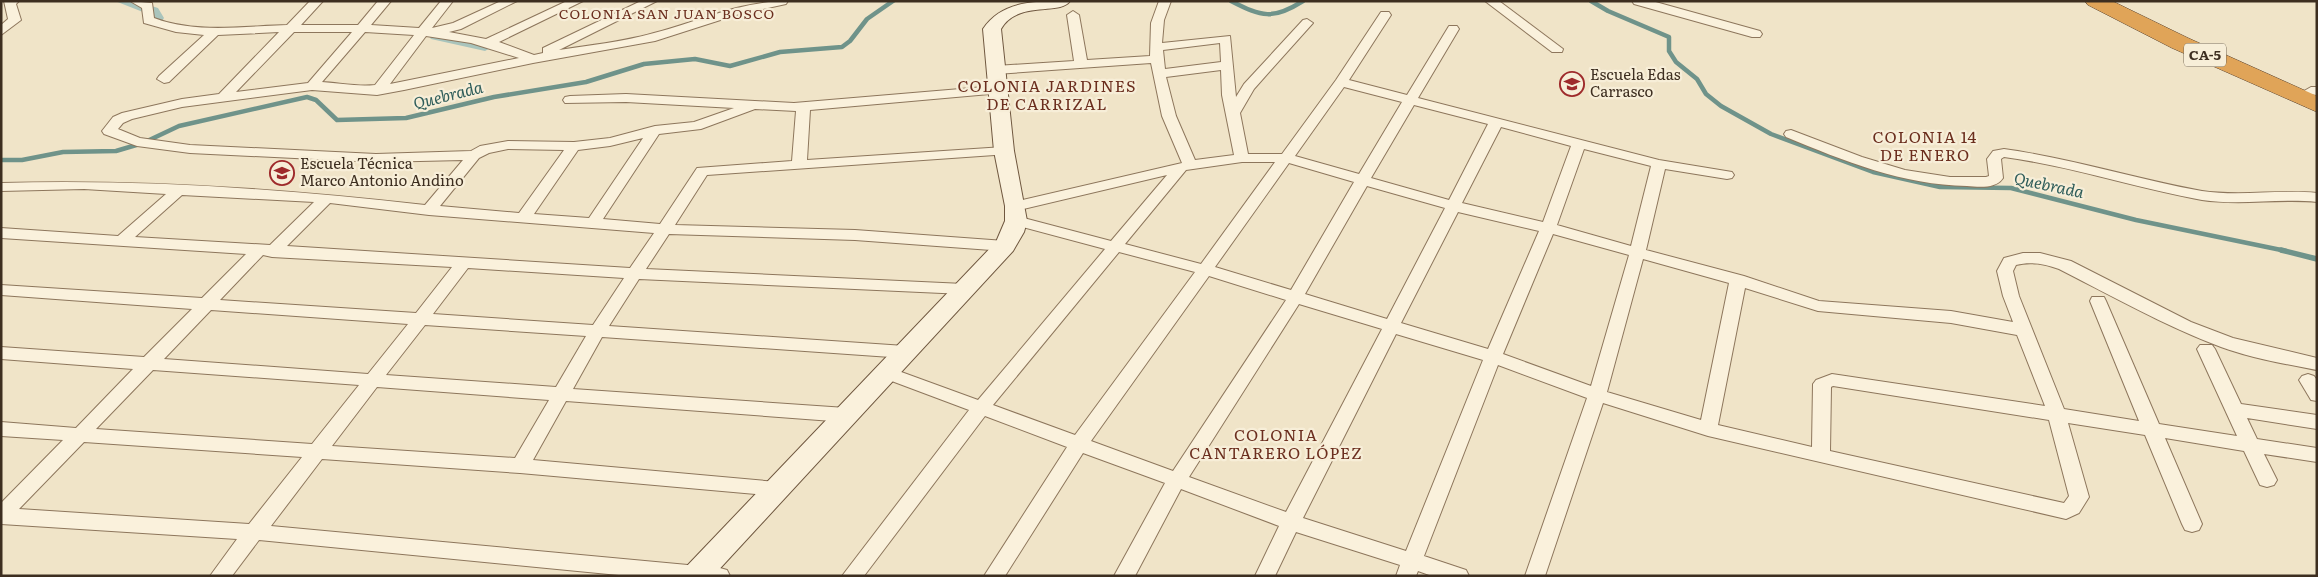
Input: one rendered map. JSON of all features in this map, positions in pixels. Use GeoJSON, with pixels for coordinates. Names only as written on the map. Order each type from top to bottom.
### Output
{"type":"FeatureCollection","features":[{"type":"Feature","properties":{"kind":"highway","name":"CA-5"},"geometry":{"type":"LineString","coordinates":[[2095,1],[2180,43],[2315,95]]}},
{"type":"Feature","properties":{"kind":"highway","name":"CA-5"},"geometry":{"type":"LineString","coordinates":[[2116,1],[2315,95]]}},
{"type":"Feature","properties":{"kind":"street"},"geometry":{"type":"LineString","coordinates":[[224,97],[316,1]]}},
{"type":"Feature","properties":{"kind":"street"},"geometry":{"type":"LineString","coordinates":[[312,86],[385,1]]}},
{"type":"Feature","properties":{"kind":"street"},"geometry":{"type":"LineString","coordinates":[[378,91],[448,1]]}},
{"type":"Feature","properties":{"kind":"street"},"geometry":{"type":"LineString","coordinates":[[426,31],[457,26],[511,1]]}},
{"type":"Feature","properties":{"kind":"street"},"geometry":{"type":"LineString","coordinates":[[485,44],[577,1]]}},
{"type":"Feature","properties":{"kind":"street"},"geometry":{"type":"LineString","coordinates":[[532,59],[651,1]]}},
{"type":"Feature","properties":{"kind":"street"},"geometry":{"type":"LineString","coordinates":[[724,1],[738,9],[782,1]]}},
{"type":"Feature","properties":{"kind":"street"},"geometry":{"type":"LineString","coordinates":[[474,155],[376,158],[190,150],[137,142],[110,131],[118,120],[127,116],[182,103],[312,86],[378,91],[655,36],[757,1]]}},
{"type":"Feature","properties":{"kind":"street"},"geometry":{"type":"LineString","coordinates":[[1165,1],[1156,22],[1159,74],[1186,166]]}},
{"type":"Feature","properties":{"kind":"street"},"geometry":{"type":"LineString","coordinates":[[1491,1],[1557,48]]}},
{"type":"Feature","properties":{"kind":"street"},"geometry":{"type":"LineString","coordinates":[[1638,1],[1756,34]]}},
{"type":"Feature","properties":{"kind":"street"},"geometry":{"type":"LineString","coordinates":[[1,31],[15,20],[9,4]]}},
{"type":"Feature","properties":{"kind":"street"},"geometry":{"type":"LineString","coordinates":[[144,6],[148,20],[161,26],[216,30],[361,27],[426,31],[521,53],[532,59]]}},
{"type":"Feature","properties":{"kind":"street"},"geometry":{"type":"LineString","coordinates":[[326,198],[208,304],[1,516],[254,532],[704,575],[777,489],[1004,246],[1013,232],[1016,214],[1004,151],[996,90],[992,29],[999,18],[1014,10],[1067,8],[1081,64]]}},
{"type":"Feature","properties":{"kind":"street"},"geometry":{"type":"LineString","coordinates":[[994,576],[1080,444],[1341,82],[1384,15]]}},
{"type":"Feature","properties":{"kind":"street"},"geometry":{"type":"LineString","coordinates":[[1233,113],[1249,86],[1306,23]]}},
{"type":"Feature","properties":{"kind":"street"},"geometry":{"type":"LineString","coordinates":[[1124,576],[1178,480],[1295,298],[1362,179],[1453,29]]}},
{"type":"Feature","properties":{"kind":"street"},"geometry":{"type":"LineString","coordinates":[[164,79],[216,30]]}},
{"type":"Feature","properties":{"kind":"street"},"geometry":{"type":"LineString","coordinates":[[996,70],[1081,64],[1157,53],[1226,39],[1233,113],[1242,158]]}},
{"type":"Feature","properties":{"kind":"street"},"geometry":{"type":"LineString","coordinates":[[1159,74],[1228,65]]}},
{"type":"Feature","properties":{"kind":"street"},"geometry":{"type":"LineString","coordinates":[[1341,82],[1411,98],[1496,123],[1659,164],[1727,175]]}},
{"type":"Feature","properties":{"kind":"street"},"geometry":{"type":"LineString","coordinates":[[570,100],[626,98],[803,106],[996,90]]}},
{"type":"Feature","properties":{"kind":"street"},"geometry":{"type":"LineString","coordinates":[[429,210],[474,155],[485,149],[508,145],[574,146],[610,142],[655,130],[696,126],[755,105]]}},
{"type":"Feature","properties":{"kind":"street"},"geometry":{"type":"LineString","coordinates":[[799,165],[803,106]]}},
{"type":"Feature","properties":{"kind":"street"},"geometry":{"type":"LineString","coordinates":[[1266,576],[1291,522],[1496,123]]}},
{"type":"Feature","properties":{"kind":"street"},"geometry":{"type":"LineString","coordinates":[[593,223],[655,130]]}},
{"type":"Feature","properties":{"kind":"street"},"geometry":{"type":"LineString","coordinates":[[1791,134],[1852,160],[1914,176],[1956,183],[1991,182],[1996,178],[1994,159],[1998,154],[2004,152],[2090,168],[2203,195],[2230,198],[2300,195],[2317,198]]}},
{"type":"Feature","properties":{"kind":"street"},"geometry":{"type":"LineString","coordinates":[[1409,568],[1493,357],[1548,228],[1579,143]]}},
{"type":"Feature","properties":{"kind":"street"},"geometry":{"type":"LineString","coordinates":[[524,217],[574,146]]}},
{"type":"Feature","properties":{"kind":"street"},"geometry":{"type":"LineString","coordinates":[[520,466],[598,330],[702,171],[1004,151]]}},
{"type":"Feature","properties":{"kind":"street"},"geometry":{"type":"LineString","coordinates":[[1016,214],[1186,166],[1242,158],[1286,158],[1454,206],[1548,228],[1738,280],[1831,308],[1951,317],[2024,330]]}},
{"type":"Feature","properties":{"kind":"street"},"geometry":{"type":"LineString","coordinates":[[1535,576],[1597,395],[1637,253],[1659,164]]}},
{"type":"Feature","properties":{"kind":"street"},"geometry":{"type":"LineString","coordinates":[[852,576],[981,408],[1116,246],[1186,166]]}},
{"type":"Feature","properties":{"kind":"street"},"geometry":{"type":"LineString","coordinates":[[1,187],[84,185],[326,198],[429,210],[663,229],[767,234],[855,235],[1004,246]]}},
{"type":"Feature","properties":{"kind":"street"},"geometry":{"type":"LineString","coordinates":[[122,241],[179,190]]}},
{"type":"Feature","properties":{"kind":"street"},"geometry":{"type":"LineString","coordinates":[[1016,214],[1116,246],[1206,270],[1392,328],[1493,357],[1597,395],[1708,429],[2066,511],[2072,508],[2080,497],[2057,415],[2011,296],[2004,271],[2010,262],[2023,258],[2040,258],[2064,265],[2177,322],[2228,343],[2284,358],[2317,364]]}},
{"type":"Feature","properties":{"kind":"street"},"geometry":{"type":"LineString","coordinates":[[1,234],[636,274],[964,289]]}},
{"type":"Feature","properties":{"kind":"street"},"geometry":{"type":"LineString","coordinates":[[220,576],[464,263]]}},
{"type":"Feature","properties":{"kind":"street"},"geometry":{"type":"LineString","coordinates":[[1708,429],[1738,280]]}},
{"type":"Feature","properties":{"kind":"street"},"geometry":{"type":"LineString","coordinates":[[1,290],[905,352]]}},
{"type":"Feature","properties":{"kind":"street"},"geometry":{"type":"LineString","coordinates":[[2098,301],[2192,524]]}},
{"type":"Feature","properties":{"kind":"street"},"geometry":{"type":"LineString","coordinates":[[2206,349],[2253,446],[2267,480]]}},
{"type":"Feature","properties":{"kind":"street"},"geometry":{"type":"LineString","coordinates":[[1,353],[846,415]]}},
{"type":"Feature","properties":{"kind":"street"},"geometry":{"type":"LineString","coordinates":[[886,373],[1291,522],[1409,568],[1459,576]]}},
{"type":"Feature","properties":{"kind":"street"},"geometry":{"type":"LineString","coordinates":[[1821,456],[1822,384],[1832,380],[2317,455]]}},
{"type":"Feature","properties":{"kind":"street"},"geometry":{"type":"LineString","coordinates":[[2236,410],[2317,422]]}},
{"type":"Feature","properties":{"kind":"street"},"geometry":{"type":"LineString","coordinates":[[1,429],[520,466],[777,489]]}},
{"type":"Feature","properties":{"kind":"waterway"},"geometry":{"type":"LineString","coordinates":[[121,1],[153,11],[157,18]]}},
{"type":"Feature","properties":{"kind":"waterway","name":"Quebrada"},"geometry":{"type":"LineString","coordinates":[[1,160],[22,160],[63,152],[116,151],[143,143],[179,126],[307,97],[316,100],[337,120],[406,118],[494,97],[586,82],[644,64],[695,59],[730,66],[780,52],[842,47],[850,41],[867,19],[893,1]]}},
{"type":"Feature","properties":{"kind":"waterway","name":"Quebrada"},"geometry":{"type":"LineString","coordinates":[[1231,1],[1259,13],[1267,14],[1275,14],[1303,1]]}},
{"type":"Feature","properties":{"kind":"waterway","name":"Quebrada"},"geometry":{"type":"LineString","coordinates":[[1591,1],[1608,11],[1669,37],[1669,51],[1676,62],[1697,79],[1706,94],[1721,106],[1771,134],[1873,172],[1940,187],[2011,188],[2136,220],[2286,251]]}},
{"type":"Feature","properties":{"kind":"waterway"},"geometry":{"type":"LineString","coordinates":[[436,36],[485,47]]}},
{"type":"Feature","properties":{"kind":"waterway","name":"Quebrada"},"geometry":{"type":"LineString","coordinates":[[2281,250],[2317,259]]}},
{"type":"Feature","properties":{"kind":"place","name":"Escuela Edas Carrasco"},"geometry":{"type":"Point","coordinates":[1572,84]}},
{"type":"Feature","properties":{"kind":"place","name":"Escuela Técnica Marco Antonio Andino"},"geometry":{"type":"Point","coordinates":[282,173]}},
{"type":"Feature","properties":{"kind":"district","name":"COLONIA SAN JUAN BOSCO"},"geometry":{"type":"Point","coordinates":[667,14]}},
{"type":"Feature","properties":{"kind":"district","name":"COLONIA JARDINES DE CARRIZAL"},"geometry":{"type":"Point","coordinates":[1047,95]}},
{"type":"Feature","properties":{"kind":"district","name":"COLONIA 14 DE ENERO"},"geometry":{"type":"Point","coordinates":[1925,146]}},
{"type":"Feature","properties":{"kind":"district","name":"COLONIA CANTARERO LÓPEZ"},"geometry":{"type":"Point","coordinates":[1276,444]}}]}
